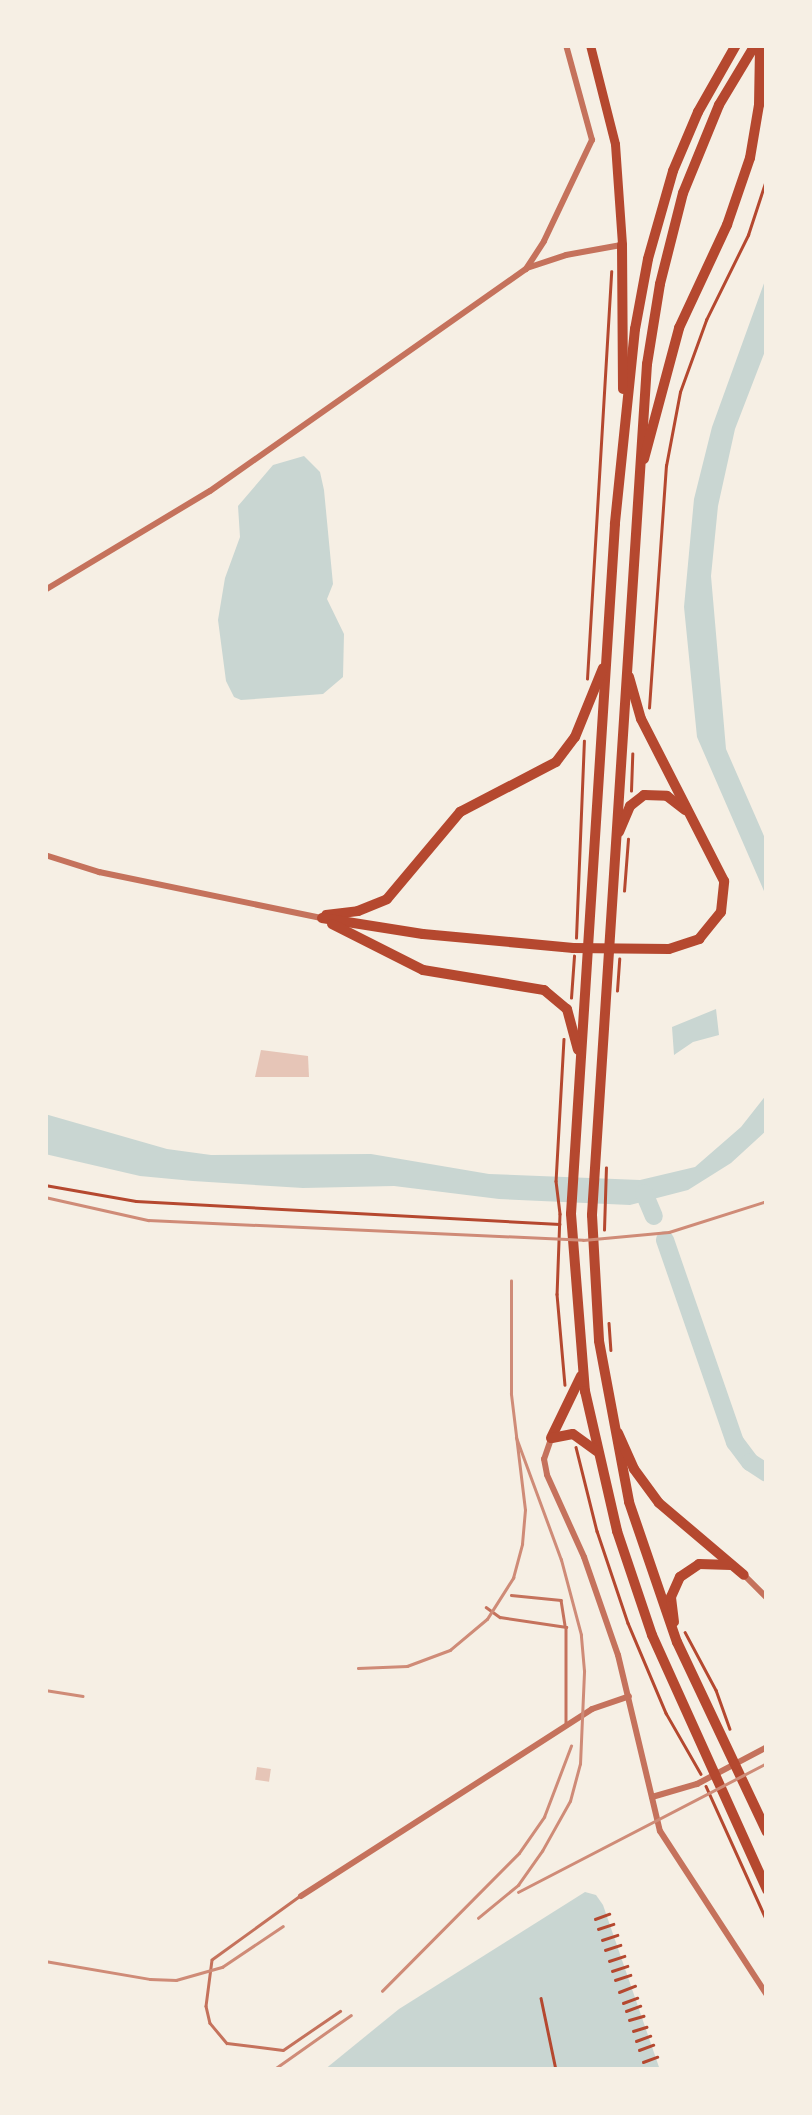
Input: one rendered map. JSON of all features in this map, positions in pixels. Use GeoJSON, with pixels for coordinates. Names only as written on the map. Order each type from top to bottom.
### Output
{"type":"FeatureCollection","features":[{"type":"Feature","properties":{"kind":"highway"},"geometry":{"type":"LineString","coordinates":[[736,45],[684,141],[643,280],[624,415],[581,1060],[566,1214],[582,1370],[596,1451],[640,1604],[705,1769],[767,1890]]}},
{"type":"Feature","properties":{"kind":"highway"},"geometry":{"type":"LineString","coordinates":[[757,45],[740,67],[699,151],[670,235],[646,364],[593,1166],[597,1323],[608,1408],[634,1518],[677,1642],[767,1832]]}},
{"type":"Feature","properties":{"kind":"highway"},"geometry":{"type":"LineString","coordinates":[[637,490],[679,328],[728,225],[750,158],[758,105],[757,45]]}},
{"type":"Feature","properties":{"kind":"highway"},"geometry":{"type":"LineString","coordinates":[[622,245],[624,415]]}},
{"type":"Feature","properties":{"kind":"highway"},"geometry":{"type":"LineString","coordinates":[[320,918],[358,911],[387,899],[460,812],[556,762],[575,738],[607,658]]}},
{"type":"Feature","properties":{"kind":"highway"},"geometry":{"type":"LineString","coordinates":[[320,918],[423,934],[572,948],[680,948],[714,926],[724,899],[724,881],[640,719],[626,658]]}},
{"type":"Feature","properties":{"kind":"highway"},"geometry":{"type":"LineString","coordinates":[[616,841],[630,806],[652,793],[675,800],[700,831]]}},
{"type":"Feature","properties":{"kind":"highway"},"geometry":{"type":"LineString","coordinates":[[320,918],[405,964],[535,987],[560,1000],[567,1009],[581,1060]]}},
{"type":"Feature","properties":{"kind":"highway"},"geometry":{"type":"LineString","coordinates":[[552,1438],[569,1408],[582,1370]]}},
{"type":"Feature","properties":{"kind":"highway"},"geometry":{"type":"LineString","coordinates":[[608,1408],[644,1484],[744,1575]]}},
{"type":"Feature","properties":{"kind":"highway"},"geometry":{"type":"LineString","coordinates":[[552,1438],[574,1434],[596,1451]]}},
{"type":"Feature","properties":{"kind":"highway"},"geometry":{"type":"LineString","coordinates":[[677,1642],[671,1598],[680,1577],[699,1564],[732,1565]]}},
{"type":"Feature","properties":{"kind":"main road"},"geometry":{"type":"LineString","coordinates":[[590,45],[615,144],[622,245]]}},
{"type":"Feature","properties":{"kind":"street"},"geometry":{"type":"LineString","coordinates":[[526,269],[588,154],[591,129],[566,45]]}},
{"type":"Feature","properties":{"kind":"street"},"geometry":{"type":"LineString","coordinates":[[45,590],[210,491],[526,269],[566,255],[622,245]]}},
{"type":"Feature","properties":{"kind":"street"},"geometry":{"type":"LineString","coordinates":[[45,854],[99,872],[320,918]]}},
{"type":"Feature","properties":{"kind":"street"},"geometry":{"type":"LineString","coordinates":[[552,1438],[544,1459],[547,1475],[584,1557],[629,1696],[666,1844],[750,1964],[767,1995]]}},
{"type":"Feature","properties":{"kind":"street"},"geometry":{"type":"LineString","coordinates":[[744,1575],[767,1598]]}},
{"type":"Feature","properties":{"kind":"street"},"geometry":{"type":"LineString","coordinates":[[300,1896],[598,1706],[629,1696]]}},
{"type":"Feature","properties":{"kind":"street"},"geometry":{"type":"LineString","coordinates":[[652,1797],[697,1784],[767,1747]]}},
{"type":"Feature","properties":{"kind":"lane"},"geometry":{"type":"LineString","coordinates":[[511,1594],[561,1600],[566,1627],[566,1728]]}},
{"type":"Feature","properties":{"kind":"lane"},"geometry":{"type":"LineString","coordinates":[[486,1606],[500,1617],[566,1627]]}},
{"type":"Feature","properties":{"kind":"lane"},"geometry":{"type":"LineString","coordinates":[[300,1896],[212,1960],[206,2006],[210,2023],[228,2043],[284,2050],[340,2011]]}},
{"type":"Feature","properties":{"kind":"path"},"geometry":{"type":"LineString","coordinates":[[640,719],[650,703],[666,466],[680,392],[706,320],[748,235],[767,177]]}},
{"type":"Feature","properties":{"kind":"path"},"geometry":{"type":"LineString","coordinates":[[586,685],[612,269]]}},
{"type":"Feature","properties":{"kind":"path"},"geometry":{"type":"LineString","coordinates":[[567,1009],[573,986],[585,736]]}},
{"type":"Feature","properties":{"kind":"path"},"geometry":{"type":"LineString","coordinates":[[564,1034],[556,1165],[566,1214],[560,1224],[558,1305],[569,1408]]}},
{"type":"Feature","properties":{"kind":"path"},"geometry":{"type":"LineString","coordinates":[[604,1233],[597,1215],[606,1166]]}},
{"type":"Feature","properties":{"kind":"path"},"geometry":{"type":"LineString","coordinates":[[45,1185],[136,1202],[560,1224]]}},
{"type":"Feature","properties":{"kind":"path"},"geometry":{"type":"LineString","coordinates":[[608,1312],[613,1363]]}},
{"type":"Feature","properties":{"kind":"path"},"geometry":{"type":"LineString","coordinates":[[574,1434],[611,1579],[666,1714],[705,1769],[721,1803],[767,1922]]}},
{"type":"Feature","properties":{"kind":"path"},"geometry":{"type":"LineString","coordinates":[[680,1619],[712,1682],[735,1740]]}},
{"type":"Feature","properties":{"kind":"path"},"geometry":{"type":"LineString","coordinates":[[595,1919],[609,1914]]}},
{"type":"Feature","properties":{"kind":"path"},"geometry":{"type":"LineString","coordinates":[[598,1929],[613,1924]]}},
{"type":"Feature","properties":{"kind":"path"},"geometry":{"type":"LineString","coordinates":[[602,1940],[617,1935]]}},
{"type":"Feature","properties":{"kind":"path"},"geometry":{"type":"LineString","coordinates":[[605,1950],[620,1945]]}},
{"type":"Feature","properties":{"kind":"path"},"geometry":{"type":"LineString","coordinates":[[609,1961],[624,1956]]}},
{"type":"Feature","properties":{"kind":"path"},"geometry":{"type":"LineString","coordinates":[[612,1971],[627,1966]]}},
{"type":"Feature","properties":{"kind":"path"},"geometry":{"type":"LineString","coordinates":[[616,1980],[630,1975]]}},
{"type":"Feature","properties":{"kind":"path"},"geometry":{"type":"LineString","coordinates":[[619,1992],[634,1986]]}},
{"type":"Feature","properties":{"kind":"path"},"geometry":{"type":"LineString","coordinates":[[541,1998],[556,2070]]}},
{"type":"Feature","properties":{"kind":"path"},"geometry":{"type":"LineString","coordinates":[[623,2003],[637,1998]]}},
{"type":"Feature","properties":{"kind":"path"},"geometry":{"type":"LineString","coordinates":[[626,2011],[640,2006]]}},
{"type":"Feature","properties":{"kind":"path"},"geometry":{"type":"LineString","coordinates":[[629,2020],[642,2016]]}},
{"type":"Feature","properties":{"kind":"path"},"geometry":{"type":"LineString","coordinates":[[632,2031],[646,2026]]}},
{"type":"Feature","properties":{"kind":"path"},"geometry":{"type":"LineString","coordinates":[[636,2041],[650,2036]]}},
{"type":"Feature","properties":{"kind":"path"},"geometry":{"type":"LineString","coordinates":[[639,2050],[653,2045]]}},
{"type":"Feature","properties":{"kind":"path"},"geometry":{"type":"LineString","coordinates":[[643,2062],[657,2057]]}},
{"type":"Feature","properties":{"kind":"shaded area"},"geometry":{"type":"Polygon","coordinates":[[[767,275],[767,346],[735,429],[718,506],[711,576],[726,749],[767,843],[767,898],[697,737],[684,607],[694,499],[712,427],[767,275]]]}},
{"type":"Feature","properties":{"kind":"shaded area"},"geometry":{"type":"Polygon","coordinates":[[[304,456],[320,472],[324,490],[333,584],[327,599],[344,634],[343,677],[323,694],[241,700],[234,697],[226,681],[218,620],[225,578],[240,537],[238,506],[273,465],[304,456]]]}},
{"type":"Feature","properties":{"kind":"shaded area"},"geometry":{"type":"Polygon","coordinates":[[[716,1009],[719,1035],[693,1042],[674,1055],[672,1027],[716,1009]]]}},
{"type":"Feature","properties":{"kind":"shaded area"},"geometry":{"type":"Polygon","coordinates":[[[767,1094],[767,1130],[731,1163],[688,1190],[630,1205],[499,1199],[394,1186],[303,1188],[193,1181],[140,1176],[45,1154],[45,1114],[167,1149],[211,1155],[371,1154],[489,1174],[640,1180],[695,1167],[741,1127],[767,1094]]]}},
{"type":"Feature","properties":{"kind":"shaded area"},"geometry":{"type":"Polygon","coordinates":[[[585,1892],[596,1895],[603,1905],[660,2070],[324,2070],[399,2009],[585,1892]]]}},
{"type":"Feature","properties":{"kind":"building"},"geometry":{"type":"Polygon","coordinates":[[[261,1050],[308,1056],[309,1077],[255,1077],[261,1050]]]}},
{"type":"Feature","properties":{"kind":"building"},"geometry":{"type":"Polygon","coordinates":[[[257,1767],[271,1769],[269,1782],[255,1780],[257,1767]]]}},
{"type":"Feature","properties":{"kind":"waterway"},"geometry":{"type":"LineString","coordinates":[[644,1193],[654,1216]]}},
{"type":"Feature","properties":{"kind":"waterway"},"geometry":{"type":"LineString","coordinates":[[665,1240],[735,1442],[750,1462],[767,1473]]}},
{"type":"Feature","properties":{"kind":"railway"},"geometry":{"type":"LineString","coordinates":[[45,1197],[148,1220],[583,1240],[669,1232],[767,1201]]}},
{"type":"Feature","properties":{"kind":"railway"},"geometry":{"type":"LineString","coordinates":[[358,1668],[407,1666],[450,1650],[487,1619],[513,1578],[525,1510],[511,1394],[511,1281]]}},
{"type":"Feature","properties":{"kind":"railway"},"geometry":{"type":"LineString","coordinates":[[478,1918],[518,1885],[542,1851],[570,1801],[580,1764],[584,1671],[581,1635],[561,1560],[516,1438]]}},
{"type":"Feature","properties":{"kind":"railway"},"geometry":{"type":"LineString","coordinates":[[45,1690],[83,1696]]}},
{"type":"Feature","properties":{"kind":"railway"},"geometry":{"type":"LineString","coordinates":[[382,1991],[519,1853],[544,1817],[571,1746]]}},
{"type":"Feature","properties":{"kind":"railway"},"geometry":{"type":"LineString","coordinates":[[518,1892],[767,1763]]}},
{"type":"Feature","properties":{"kind":"railway"},"geometry":{"type":"LineString","coordinates":[[45,1961],[176,1980],[222,1967],[283,1926]]}},
{"type":"Feature","properties":{"kind":"railway"},"geometry":{"type":"LineString","coordinates":[[273,2070],[351,2015]]}}]}
